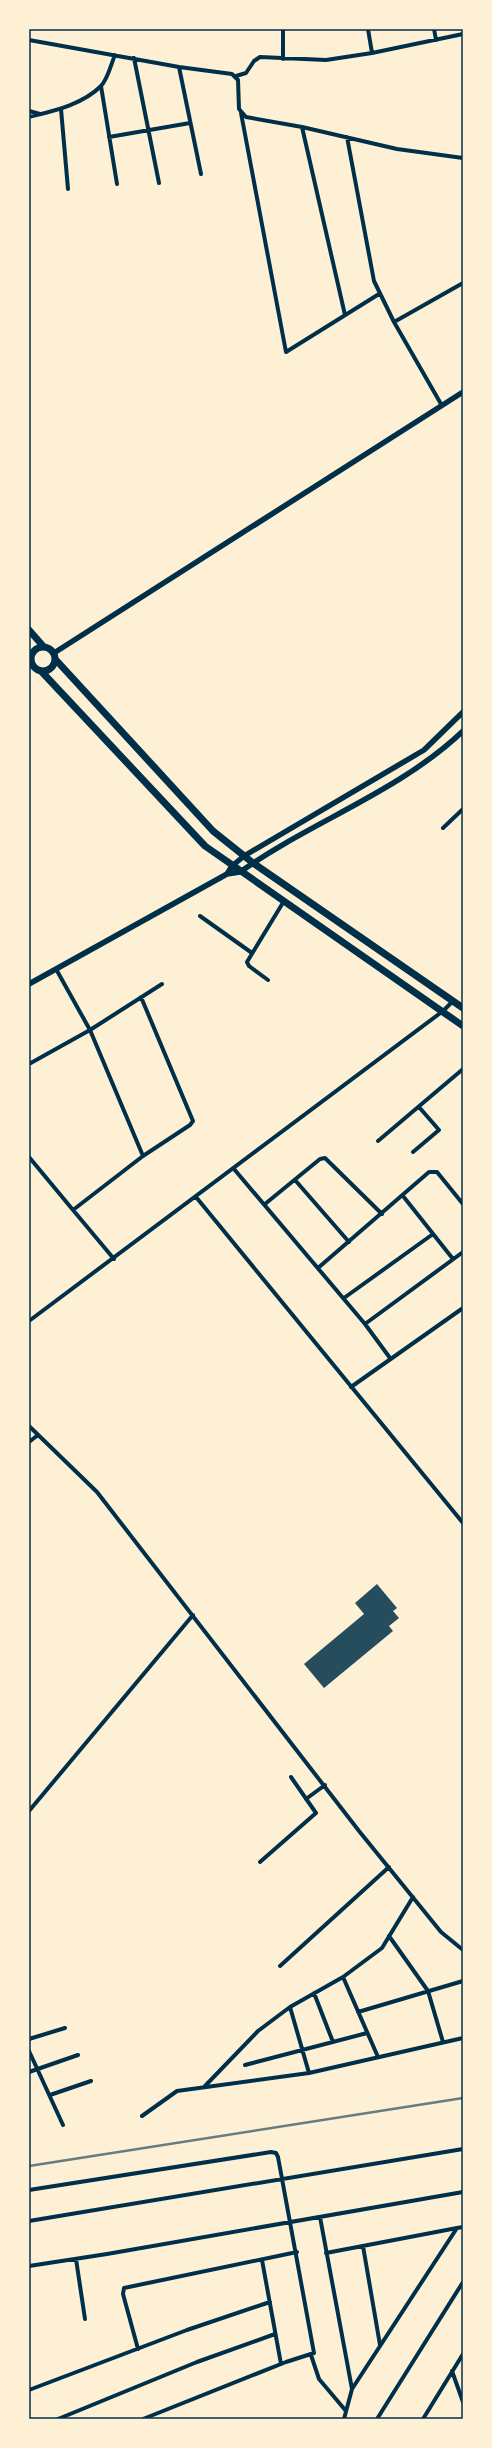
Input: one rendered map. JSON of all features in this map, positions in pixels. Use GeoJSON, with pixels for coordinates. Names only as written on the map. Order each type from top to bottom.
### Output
{"type":"FeatureCollection","features":[{"type":"Feature","properties":{"kind":"highway"},"geometry":{"type":"LineString","coordinates":[[29,630],[43,646],[54,652],[56,660],[213,831],[253,863],[463,1008]]}},
{"type":"Feature","properties":{"kind":"highway"},"geometry":{"type":"LineString","coordinates":[[43,646],[33,652],[30,658],[34,667],[41,671],[205,846],[240,872],[463,1026]]}},
{"type":"Feature","properties":{"kind":"highway"},"geometry":{"type":"LineString","coordinates":[[41,671],[52,667],[56,660]]}},
{"type":"Feature","properties":{"kind":"street"},"geometry":{"type":"LineString","coordinates":[[283,29],[283,59]]}},
{"type":"Feature","properties":{"kind":"street"},"geometry":{"type":"LineString","coordinates":[[368,29],[372,53]]}},
{"type":"Feature","properties":{"kind":"street"},"geometry":{"type":"LineString","coordinates":[[434,29],[436,40]]}},
{"type":"Feature","properties":{"kind":"street"},"geometry":{"type":"LineString","coordinates":[[29,40],[236,76],[246,73],[257,58],[326,60],[372,53],[463,34]]}},
{"type":"Feature","properties":{"kind":"street"},"geometry":{"type":"LineString","coordinates":[[29,117],[61,109],[91,94],[101,86],[115,55]]}},
{"type":"Feature","properties":{"kind":"street"},"geometry":{"type":"LineString","coordinates":[[134,58],[159,183]]}},
{"type":"Feature","properties":{"kind":"street"},"geometry":{"type":"LineString","coordinates":[[179,67],[201,174]]}},
{"type":"Feature","properties":{"kind":"street"},"geometry":{"type":"LineString","coordinates":[[236,76],[241,113],[286,352],[379,294]]}},
{"type":"Feature","properties":{"kind":"street"},"geometry":{"type":"LineString","coordinates":[[101,86],[117,184]]}},
{"type":"Feature","properties":{"kind":"street"},"geometry":{"type":"LineString","coordinates":[[61,109],[68,189]]}},
{"type":"Feature","properties":{"kind":"street"},"geometry":{"type":"LineString","coordinates":[[29,111],[40,114]]}},
{"type":"Feature","properties":{"kind":"street"},"geometry":{"type":"LineString","coordinates":[[241,113],[246,117],[302,127],[397,149],[463,158]]}},
{"type":"Feature","properties":{"kind":"street"},"geometry":{"type":"LineString","coordinates":[[108,136],[190,123]]}},
{"type":"Feature","properties":{"kind":"street"},"geometry":{"type":"LineString","coordinates":[[302,127],[346,315]]}},
{"type":"Feature","properties":{"kind":"street"},"geometry":{"type":"LineString","coordinates":[[347,137],[374,281],[379,294],[394,322],[441,404]]}},
{"type":"Feature","properties":{"kind":"street"},"geometry":{"type":"LineString","coordinates":[[394,322],[463,283]]}},
{"type":"Feature","properties":{"kind":"street"},"geometry":{"type":"LineString","coordinates":[[54,652],[441,404],[463,392]]}},
{"type":"Feature","properties":{"kind":"street"},"geometry":{"type":"LineString","coordinates":[[227,874],[232,866],[244,856],[424,750],[463,712]]}},
{"type":"Feature","properties":{"kind":"street"},"geometry":{"type":"LineString","coordinates":[[29,984],[227,874],[240,872],[253,863],[387,786],[428,760],[463,731]]}},
{"type":"Feature","properties":{"kind":"street"},"geometry":{"type":"LineString","coordinates":[[444,828],[463,809]]}},
{"type":"Feature","properties":{"kind":"street"},"geometry":{"type":"LineString","coordinates":[[268,980],[247,964],[252,953],[284,901]]}},
{"type":"Feature","properties":{"kind":"street"},"geometry":{"type":"LineString","coordinates":[[200,916],[252,953]]}},
{"type":"Feature","properties":{"kind":"street"},"geometry":{"type":"LineString","coordinates":[[56,969],[90,1030],[143,1156]]}},
{"type":"Feature","properties":{"kind":"street"},"geometry":{"type":"LineString","coordinates":[[29,1064],[90,1030],[162,984]]}},
{"type":"Feature","properties":{"kind":"street"},"geometry":{"type":"LineString","coordinates":[[73,1210],[143,1156],[190,1125],[193,1121],[142,997]]}},
{"type":"Feature","properties":{"kind":"street"},"geometry":{"type":"LineString","coordinates":[[29,1321],[234,1169],[443,1011],[453,1001]]}},
{"type":"Feature","properties":{"kind":"street"},"geometry":{"type":"LineString","coordinates":[[378,1141],[463,1069]]}},
{"type":"Feature","properties":{"kind":"street"},"geometry":{"type":"LineString","coordinates":[[413,1152],[439,1130],[419,1107]]}},
{"type":"Feature","properties":{"kind":"street"},"geometry":{"type":"LineString","coordinates":[[29,1156],[114,1259]]}},
{"type":"Feature","properties":{"kind":"street"},"geometry":{"type":"LineString","coordinates":[[265,1204],[320,1159],[328,1159],[382,1214]]}},
{"type":"Feature","properties":{"kind":"street"},"geometry":{"type":"LineString","coordinates":[[234,1169],[344,1298],[390,1358]]}},
{"type":"Feature","properties":{"kind":"street"},"geometry":{"type":"LineString","coordinates":[[318,1268],[429,1172],[434,1171],[463,1204]]}},
{"type":"Feature","properties":{"kind":"street"},"geometry":{"type":"LineString","coordinates":[[295,1180],[349,1242]]}},
{"type":"Feature","properties":{"kind":"street"},"geometry":{"type":"LineString","coordinates":[[403,1196],[453,1259]]}},
{"type":"Feature","properties":{"kind":"street"},"geometry":{"type":"LineString","coordinates":[[196,1197],[350,1387],[463,1523]]}},
{"type":"Feature","properties":{"kind":"street"},"geometry":{"type":"LineString","coordinates":[[344,1298],[433,1234]]}},
{"type":"Feature","properties":{"kind":"street"},"geometry":{"type":"LineString","coordinates":[[365,1324],[463,1252]]}},
{"type":"Feature","properties":{"kind":"street"},"geometry":{"type":"LineString","coordinates":[[350,1387],[463,1308]]}},
{"type":"Feature","properties":{"kind":"street"},"geometry":{"type":"LineString","coordinates":[[29,1426],[97,1492],[389,1867],[442,1932],[463,1950]]}},
{"type":"Feature","properties":{"kind":"street"},"geometry":{"type":"LineString","coordinates":[[29,1442],[38,1435]]}},
{"type":"Feature","properties":{"kind":"street"},"geometry":{"type":"LineString","coordinates":[[29,1811],[194,1615]]}},
{"type":"Feature","properties":{"kind":"street"},"geometry":{"type":"LineString","coordinates":[[260,1862],[315,1815],[291,1777]]}},
{"type":"Feature","properties":{"kind":"street"},"geometry":{"type":"LineString","coordinates":[[306,1799],[325,1785]]}},
{"type":"Feature","properties":{"kind":"street"},"geometry":{"type":"LineString","coordinates":[[280,1966],[389,1867]]}},
{"type":"Feature","properties":{"kind":"street"},"geometry":{"type":"LineString","coordinates":[[204,2086],[258,2031],[290,2007],[343,1977],[382,1948],[413,1897]]}},
{"type":"Feature","properties":{"kind":"street"},"geometry":{"type":"LineString","coordinates":[[388,1936],[428,1992],[443,2042]]}},
{"type":"Feature","properties":{"kind":"street"},"geometry":{"type":"LineString","coordinates":[[343,1977],[378,2057]]}},
{"type":"Feature","properties":{"kind":"street"},"geometry":{"type":"LineString","coordinates":[[358,2012],[463,1982]]}},
{"type":"Feature","properties":{"kind":"street"},"geometry":{"type":"LineString","coordinates":[[314,1993],[333,2042]]}},
{"type":"Feature","properties":{"kind":"street"},"geometry":{"type":"LineString","coordinates":[[290,2007],[309,2073]]}},
{"type":"Feature","properties":{"kind":"street"},"geometry":{"type":"LineString","coordinates":[[29,2039],[65,2028]]}},
{"type":"Feature","properties":{"kind":"street"},"geometry":{"type":"LineString","coordinates":[[245,2065],[367,2033]]}},
{"type":"Feature","properties":{"kind":"street"},"geometry":{"type":"LineString","coordinates":[[142,2116],[172,2094],[204,2086],[309,2073],[463,2038]]}},
{"type":"Feature","properties":{"kind":"street"},"geometry":{"type":"LineString","coordinates":[[29,2050],[64,2125]]}},
{"type":"Feature","properties":{"kind":"street"},"geometry":{"type":"LineString","coordinates":[[29,2072],[78,2055]]}},
{"type":"Feature","properties":{"kind":"street"},"geometry":{"type":"LineString","coordinates":[[50,2094],[91,2081]]}},
{"type":"Feature","properties":{"kind":"street"},"geometry":{"type":"LineString","coordinates":[[29,2221],[463,2149]]}},
{"type":"Feature","properties":{"kind":"street"},"geometry":{"type":"LineString","coordinates":[[29,2190],[271,2152],[276,2153],[278,2157],[284,2179],[314,2350],[311,2355],[281,2364],[143,2419]]}},
{"type":"Feature","properties":{"kind":"street"},"geometry":{"type":"LineString","coordinates":[[29,2266],[463,2192]]}},
{"type":"Feature","properties":{"kind":"street"},"geometry":{"type":"LineString","coordinates":[[320,2217],[352,2389]]}},
{"type":"Feature","properties":{"kind":"street"},"geometry":{"type":"LineString","coordinates":[[326,2253],[463,2227]]}},
{"type":"Feature","properties":{"kind":"street"},"geometry":{"type":"LineString","coordinates":[[344,2419],[352,2389],[457,2228]]}},
{"type":"Feature","properties":{"kind":"street"},"geometry":{"type":"LineString","coordinates":[[363,2246],[380,2345]]}},
{"type":"Feature","properties":{"kind":"street"},"geometry":{"type":"LineString","coordinates":[[138,2349],[123,2294],[124,2288],[297,2252]]}},
{"type":"Feature","properties":{"kind":"street"},"geometry":{"type":"LineString","coordinates":[[76,2259],[85,2320]]}},
{"type":"Feature","properties":{"kind":"street"},"geometry":{"type":"LineString","coordinates":[[262,2260],[281,2364]]}},
{"type":"Feature","properties":{"kind":"street"},"geometry":{"type":"LineString","coordinates":[[377,2419],[463,2282]]}},
{"type":"Feature","properties":{"kind":"street"},"geometry":{"type":"LineString","coordinates":[[29,2390],[270,2302]]}},
{"type":"Feature","properties":{"kind":"street"},"geometry":{"type":"LineString","coordinates":[[58,2419],[197,2362],[275,2334]]}},
{"type":"Feature","properties":{"kind":"street"},"geometry":{"type":"LineString","coordinates":[[423,2419],[463,2354]]}},
{"type":"Feature","properties":{"kind":"street"},"geometry":{"type":"LineString","coordinates":[[311,2355],[318,2379],[346,2411]]}},
{"type":"Feature","properties":{"kind":"street"},"geometry":{"type":"LineString","coordinates":[[452,2371],[463,2402]]}},
{"type":"Feature","properties":{"kind":"building"},"geometry":{"type":"Polygon","coordinates":[[[377,1584],[397,1608],[393,1611],[399,1618],[389,1626],[393,1631],[324,1688],[304,1664],[364,1614],[355,1603],[377,1584]]]}},
{"type":"Feature","properties":{"kind":"railway"},"geometry":{"type":"LineString","coordinates":[[29,2166],[463,2098]]}}]}
